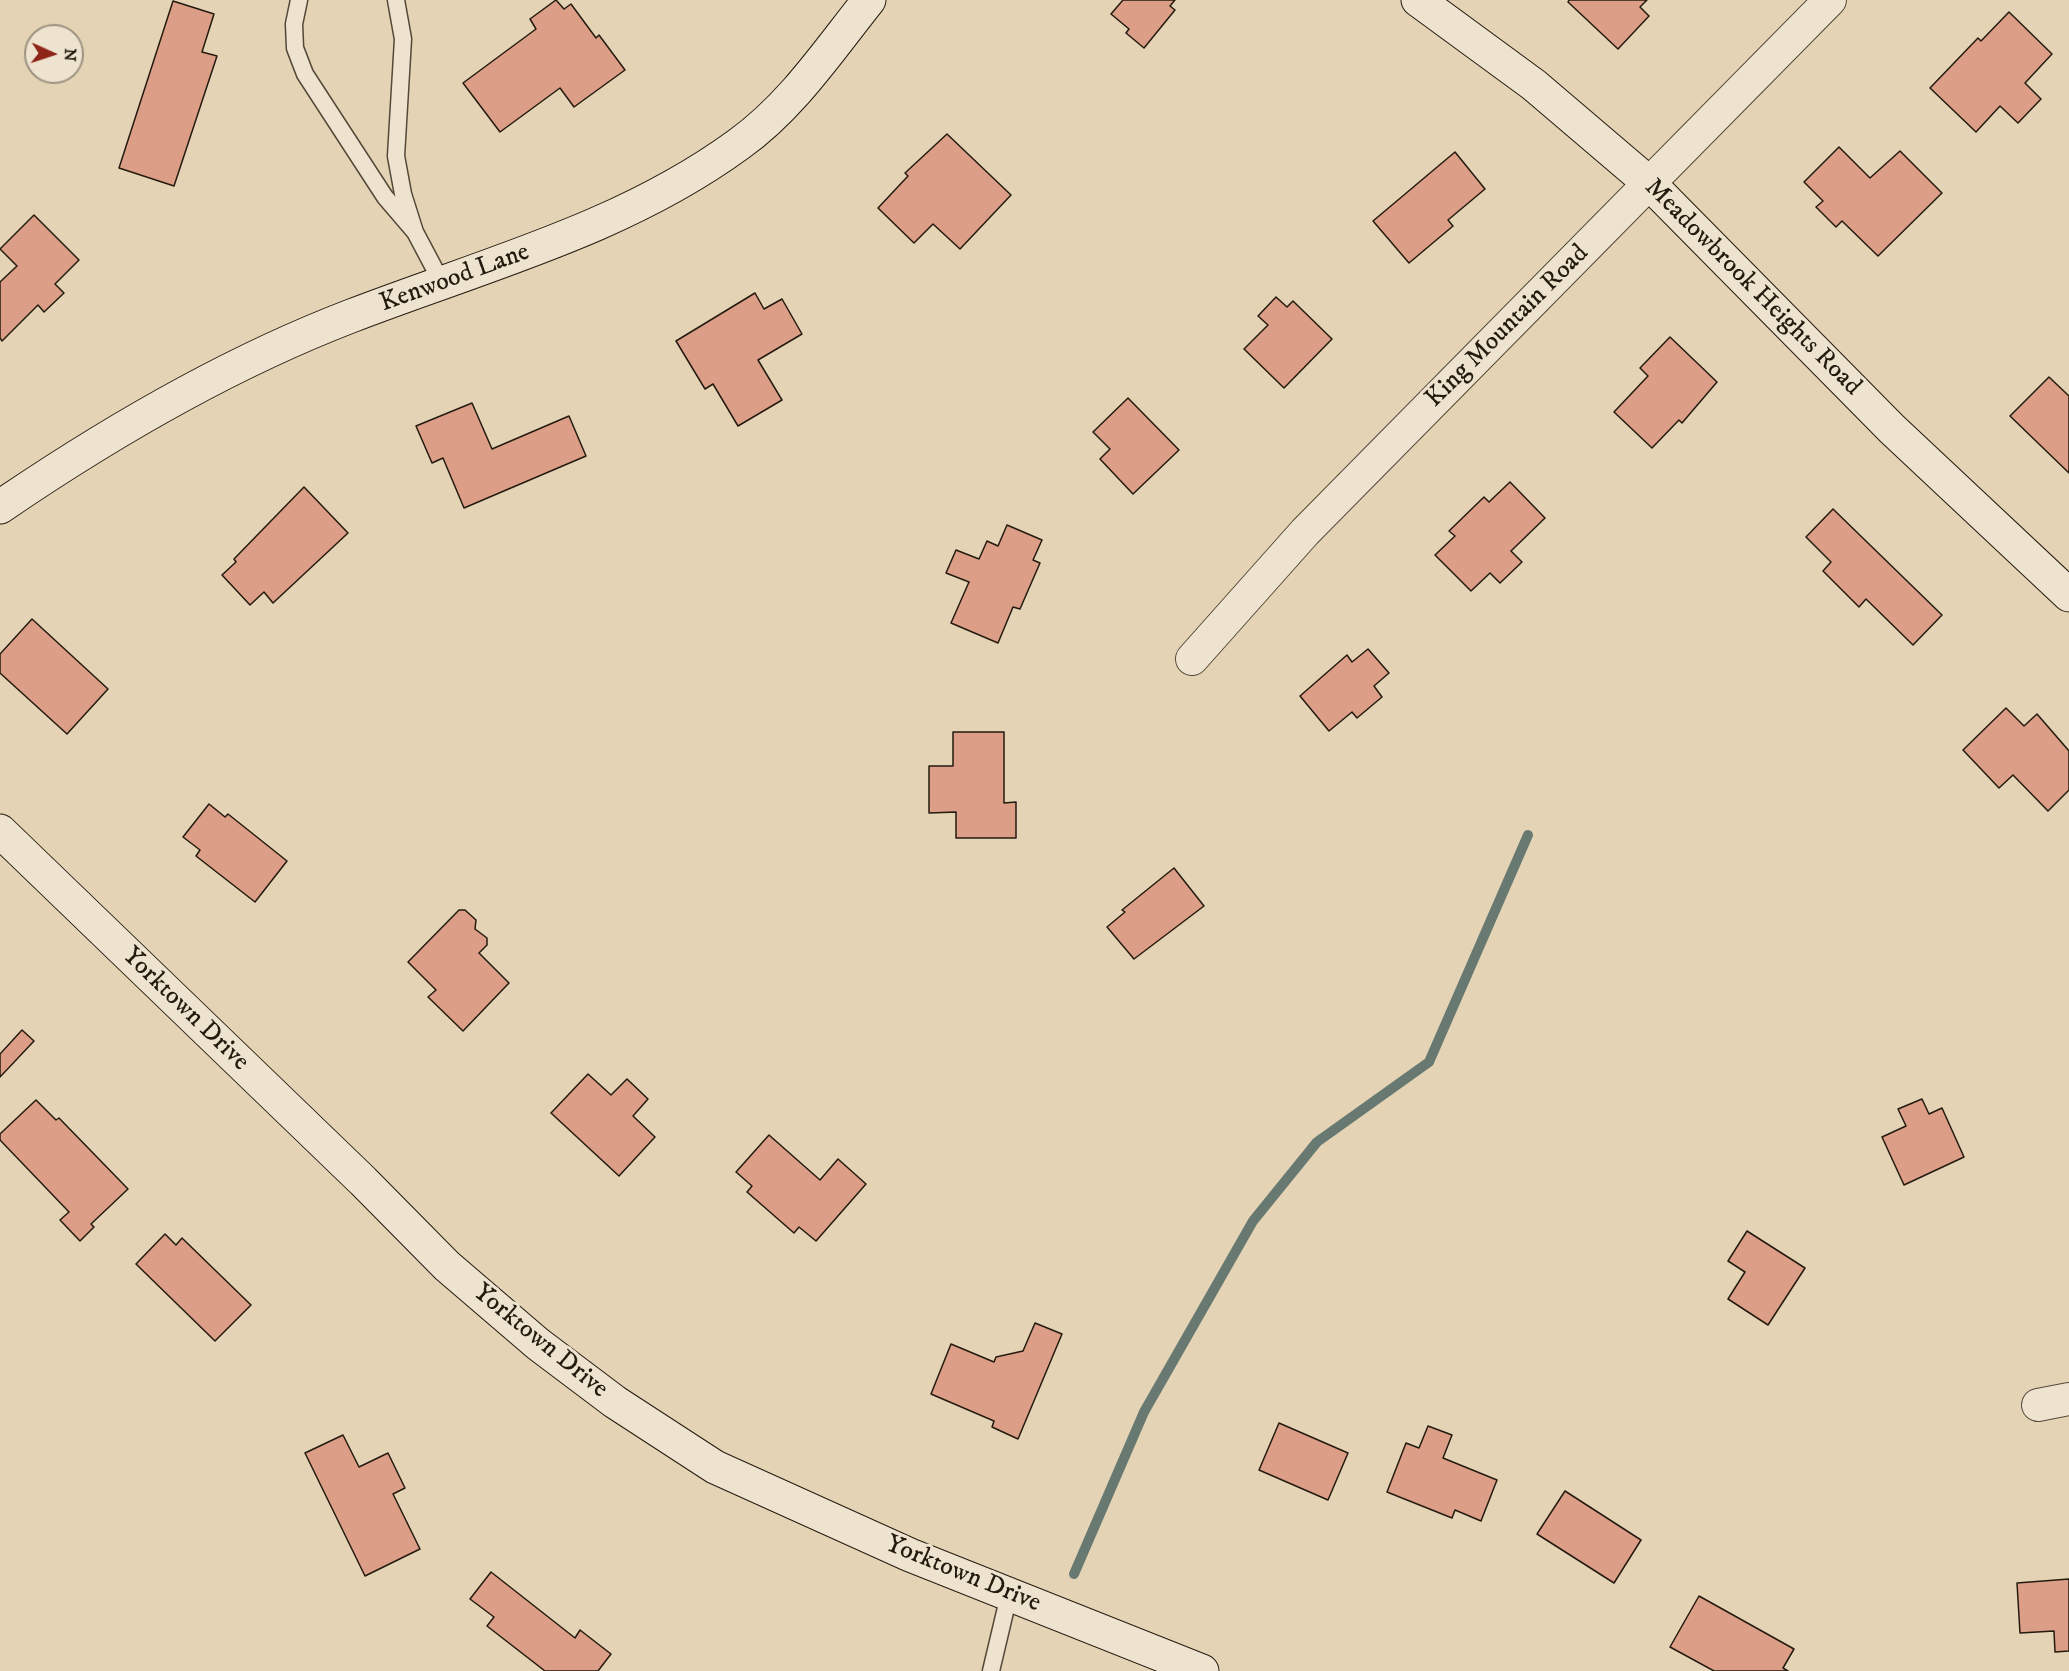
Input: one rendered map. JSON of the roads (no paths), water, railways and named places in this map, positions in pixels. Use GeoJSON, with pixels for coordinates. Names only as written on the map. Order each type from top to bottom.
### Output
{"type":"FeatureCollection","features":[{"type":"Feature","properties":{"kind":"street","name":"Kenwood Lane"},"geometry":{"type":"LineString","coordinates":[[0,507],[59,466],[147,414],[239,366],[349,317],[500,264],[592,227],[702,169],[741,143],[794,95],[869,0]]}},
{"type":"Feature","properties":{"kind":"street","name":"Meadowbrook Heights Road"},"geometry":{"type":"LineString","coordinates":[[1418,0],[1534,85],[1649,183],[1892,429],[2069,595]]}},
{"type":"Feature","properties":{"kind":"street","name":"King Mountain Road"},"geometry":{"type":"LineString","coordinates":[[1192,659],[1305,532],[1830,0]]}},
{"type":"Feature","properties":{"kind":"street","name":"Yorktown Drive"},"geometry":{"type":"LineString","coordinates":[[0,831],[363,1181],[447,1266],[538,1344],[598,1389],[715,1467],[910,1555],[1202,1671]]}},
{"type":"Feature","properties":{"kind":"street"},"geometry":{"type":"LineString","coordinates":[[2038,1405],[2069,1400]]}},
{"type":"Feature","properties":{"kind":"lane"},"geometry":{"type":"LineString","coordinates":[[299,0],[294,24],[295,48],[305,74],[385,197],[415,232]]}},
{"type":"Feature","properties":{"kind":"lane"},"geometry":{"type":"LineString","coordinates":[[396,0],[403,39],[396,156],[403,194],[415,232],[442,283]]}},
{"type":"Feature","properties":{"kind":"lane"},"geometry":{"type":"LineString","coordinates":[[991,1671],[1009,1595]]}},
{"type":"Feature","properties":{"kind":"waterway"},"geometry":{"type":"LineString","coordinates":[[1074,1574],[1144,1412],[1253,1221],[1317,1142],[1429,1062],[1528,835]]}}]}
